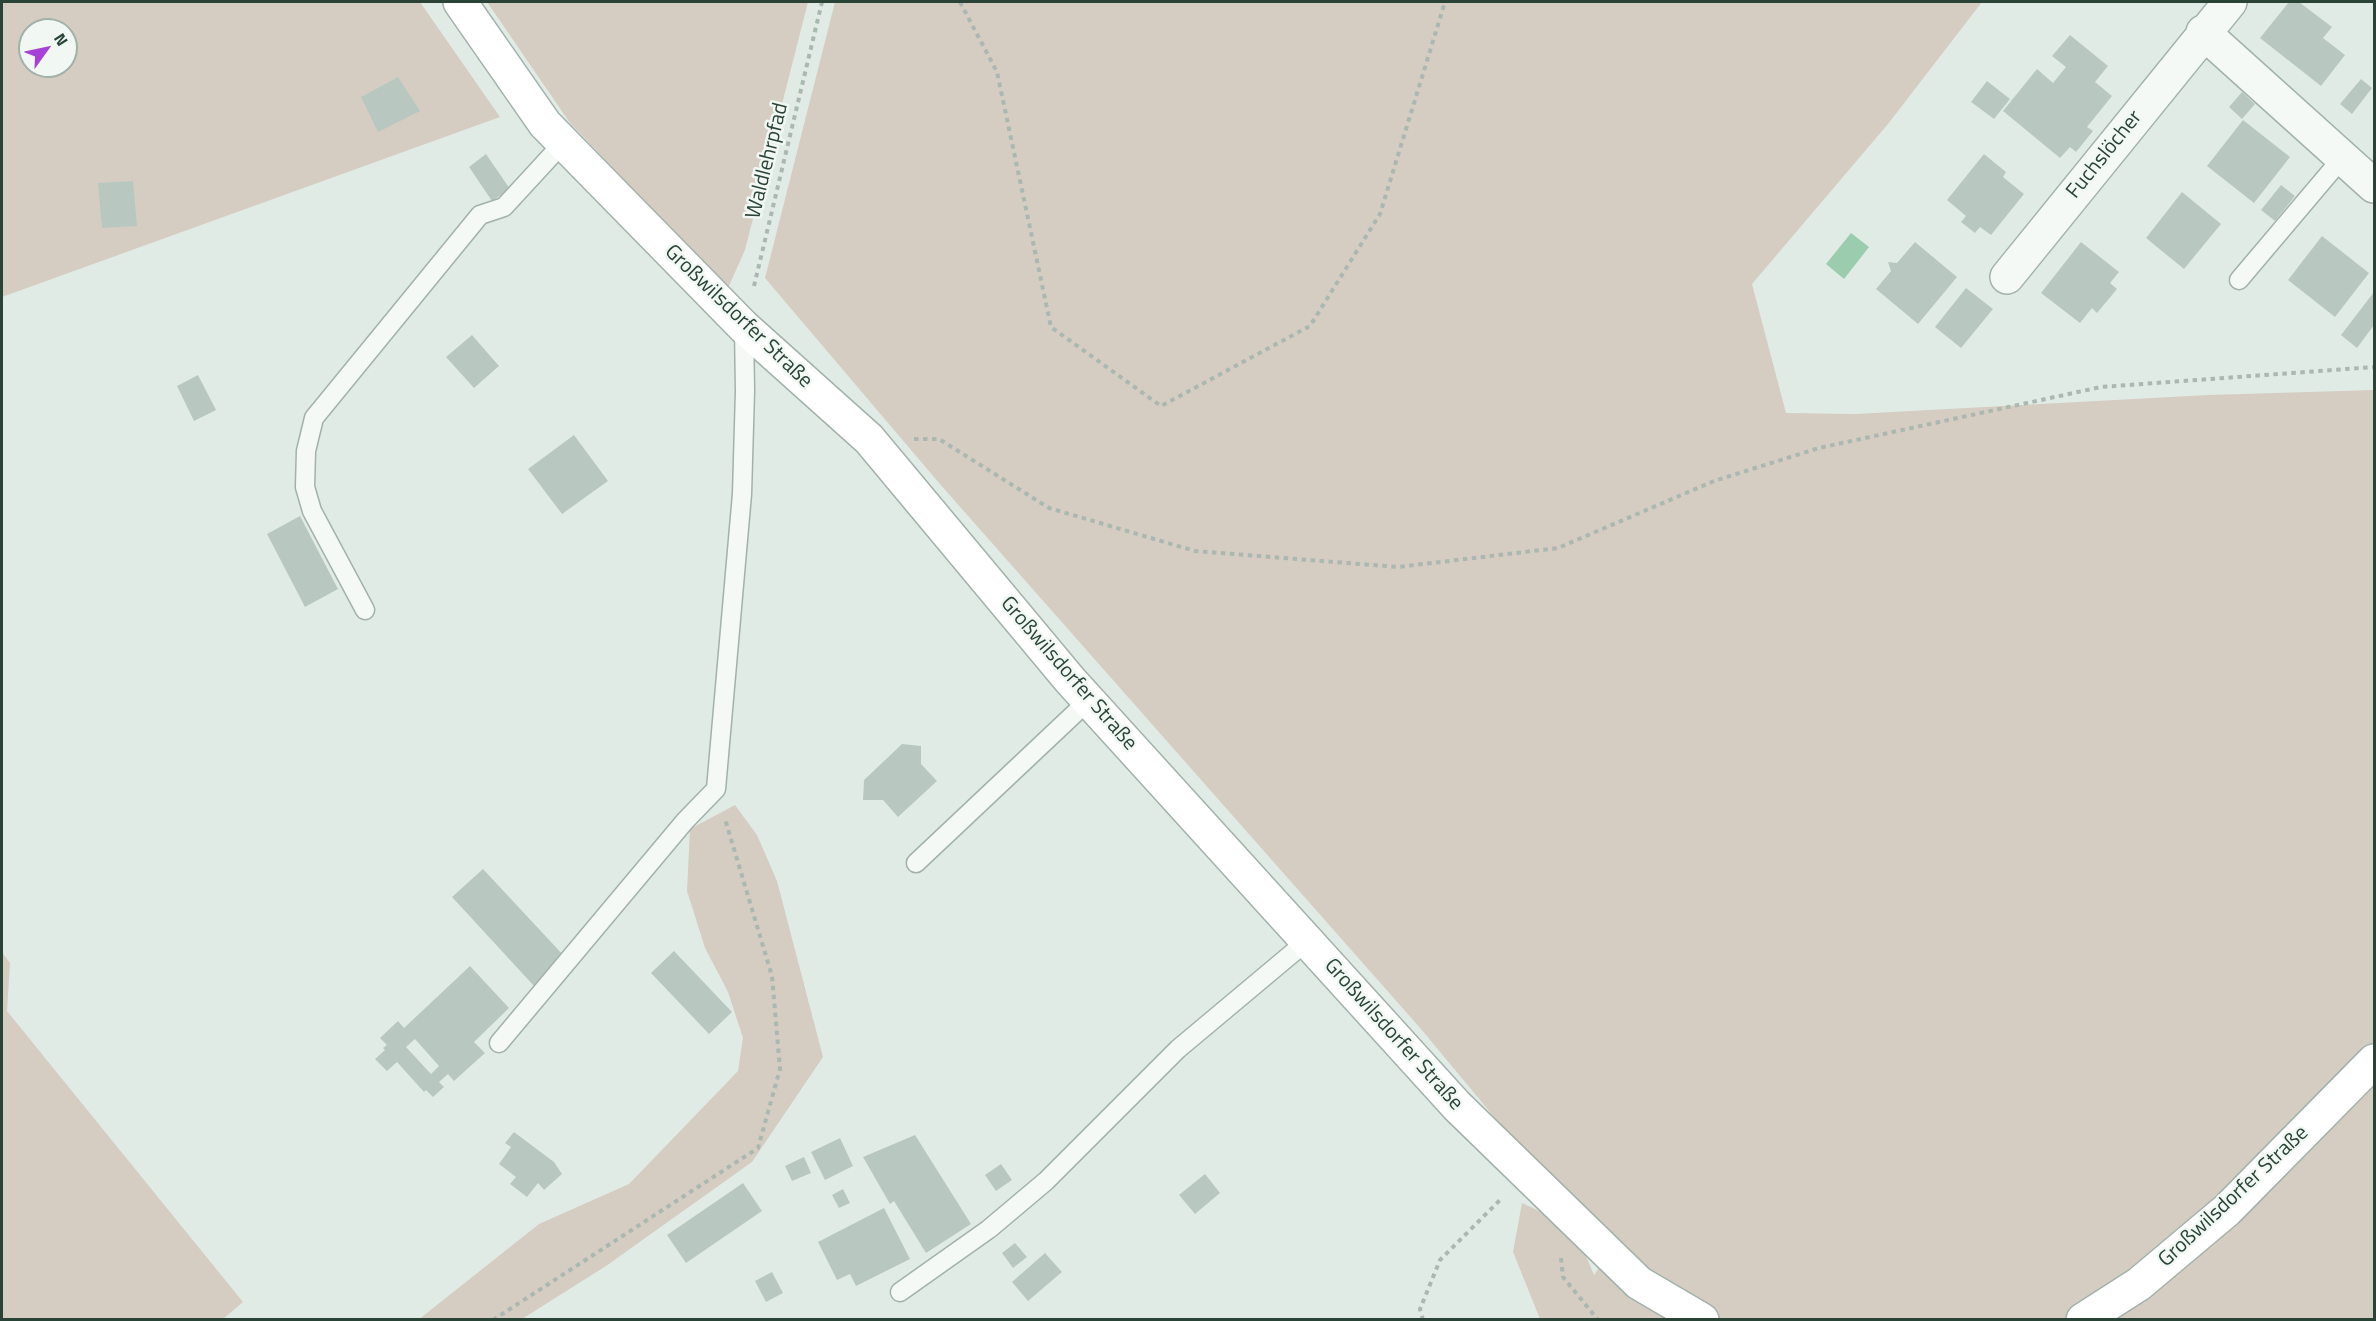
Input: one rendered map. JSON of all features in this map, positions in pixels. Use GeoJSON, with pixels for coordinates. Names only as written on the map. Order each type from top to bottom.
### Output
{"type":"FeatureCollection","features":[{"type":"Feature","properties":{"kind":"street","name":"Großwilsdorfer Straße"},"geometry":{"type":"LineString","coordinates":[[460,2],[545,124],[744,327],[869,439],[1089,700],[1457,1106],[1639,1283],[1702,1320]]}},
{"type":"Feature","properties":{"kind":"street","name":"Fuchslöcher"},"geometry":{"type":"LineString","coordinates":[[2007,277],[2203,32],[2230,2]]}},
{"type":"Feature","properties":{"kind":"street"},"geometry":{"type":"LineString","coordinates":[[2203,32],[2374,186]]}},
{"type":"Feature","properties":{"kind":"street","name":"Großwilsdorfer Straße"},"geometry":{"type":"LineString","coordinates":[[2083,1320],[2139,1284],[2227,1210],[2374,1061]]}},
{"type":"Feature","properties":{"kind":"lane"},"geometry":{"type":"LineString","coordinates":[[365,610],[312,511],[305,487],[306,451],[314,418],[480,215],[504,207],[563,143]]}},
{"type":"Feature","properties":{"kind":"lane"},"geometry":{"type":"LineString","coordinates":[[2239,280],[2343,157]]}},
{"type":"Feature","properties":{"kind":"lane"},"geometry":{"type":"LineString","coordinates":[[499,1042],[685,821],[716,789],[742,494],[744,327]]}},
{"type":"Feature","properties":{"kind":"lane"},"geometry":{"type":"LineString","coordinates":[[916,863],[1089,700]]}},
{"type":"Feature","properties":{"kind":"lane"},"geometry":{"type":"LineString","coordinates":[[900,1292],[988,1229],[1046,1181],[1178,1049],[1307,941]]}},
{"type":"Feature","properties":{"kind":"path","name":"Waldlehrpfad"},"geometry":{"type":"LineString","coordinates":[[744,327],[822,2]]}},
{"type":"Feature","properties":{"kind":"path"},"geometry":{"type":"LineString","coordinates":[[960,2],[998,72],[1051,327],[1161,406],[1310,326],[1380,213],[1445,2]]}},
{"type":"Feature","properties":{"kind":"path"},"geometry":{"type":"LineString","coordinates":[[869,439],[939,439],[1049,508],[1195,551],[1398,567],[1558,548],[1714,481],[1819,448],[2101,387],[2374,367]]}},
{"type":"Feature","properties":{"kind":"path"},"geometry":{"type":"LineString","coordinates":[[493,1320],[758,1148],[780,1069],[772,976],[716,789]]}},
{"type":"Feature","properties":{"kind":"path"},"geometry":{"type":"LineString","coordinates":[[1423,1320],[1420,1309],[1440,1260],[1526,1173]]}},
{"type":"Feature","properties":{"kind":"shaded area"},"geometry":{"type":"Polygon","coordinates":[[[2,2],[420,2],[500,117],[2,297],[2,2]]]}},
{"type":"Feature","properties":{"kind":"shaded area"},"geometry":{"type":"Polygon","coordinates":[[[487,2],[808,2],[745,250],[728,288],[570,123],[487,2]]]}},
{"type":"Feature","properties":{"kind":"shaded area"},"geometry":{"type":"Polygon","coordinates":[[[835,2],[1982,2],[1888,124],[1752,284],[1786,413],[1855,414],[2208,395],[2374,390],[2374,1319],[1540,1319],[1513,1252],[1522,1203],[1574,1227],[1594,1275],[1608,1254],[1421,1029],[939,483],[765,278],[835,2]]]}},
{"type":"Feature","properties":{"kind":"shaded area"},"geometry":{"type":"Polygon","coordinates":[[[1851,233],[1869,247],[1844,279],[1826,264],[1851,233]]]}},
{"type":"Feature","properties":{"kind":"shaded area"},"geometry":{"type":"Polygon","coordinates":[[[735,805],[757,835],[777,881],[823,1057],[752,1162],[606,1266],[522,1319],[418,1320],[539,1224],[629,1184],[738,1071],[743,1038],[728,992],[705,948],[687,891],[690,829],[735,805]]]}},
{"type":"Feature","properties":{"kind":"shaded area"},"geometry":{"type":"Polygon","coordinates":[[[2,952],[10,963],[7,1011],[243,1302],[223,1319],[2,1319],[2,952]]]}},
{"type":"Feature","properties":{"kind":"building"},"geometry":{"type":"Polygon","coordinates":[[[2289,2],[2299,2],[2332,27],[2323,38],[2345,55],[2321,86],[2260,38],[2289,2]]]}},
{"type":"Feature","properties":{"kind":"building"},"geometry":{"type":"Polygon","coordinates":[[[2070,35],[2108,66],[2095,82],[2112,96],[2087,127],[2093,131],[2076,152],[2070,147],[2060,158],[2003,111],[2037,69],[2053,83],[2066,67],[2052,56],[2070,35]]]}},
{"type":"Feature","properties":{"kind":"building"},"geometry":{"type":"Polygon","coordinates":[[[398,77],[420,111],[378,132],[361,97],[398,77]]]}},
{"type":"Feature","properties":{"kind":"building"},"geometry":{"type":"Polygon","coordinates":[[[2361,79],[2372,88],[2352,114],[2340,104],[2361,79]]]}},
{"type":"Feature","properties":{"kind":"building"},"geometry":{"type":"Polygon","coordinates":[[[1987,81],[2010,99],[1994,119],[1971,102],[1987,81]]]}},
{"type":"Feature","properties":{"kind":"building"},"geometry":{"type":"Polygon","coordinates":[[[2242,92],[2255,104],[2242,119],[2229,107],[2242,92]]]}},
{"type":"Feature","properties":{"kind":"building"},"geometry":{"type":"Polygon","coordinates":[[[2243,120],[2290,157],[2254,203],[2207,166],[2243,120]]]}},
{"type":"Feature","properties":{"kind":"building"},"geometry":{"type":"Polygon","coordinates":[[[486,154],[510,189],[492,201],[469,167],[486,154]]]}},
{"type":"Feature","properties":{"kind":"building"},"geometry":{"type":"Polygon","coordinates":[[[1984,154],[2006,172],[2003,177],[2024,194],[1991,235],[1980,227],[1975,233],[1961,222],[1966,216],[1947,200],[1984,154]]]}},
{"type":"Feature","properties":{"kind":"building"},"geometry":{"type":"Polygon","coordinates":[[[133,181],[137,226],[102,228],[98,183],[133,181]]]}},
{"type":"Feature","properties":{"kind":"building"},"geometry":{"type":"Polygon","coordinates":[[[2281,185],[2295,196],[2275,221],[2261,210],[2281,185]]]}},
{"type":"Feature","properties":{"kind":"building"},"geometry":{"type":"Polygon","coordinates":[[[2182,192],[2221,224],[2184,269],[2146,238],[2182,192]]]}},
{"type":"Feature","properties":{"kind":"building"},"geometry":{"type":"Polygon","coordinates":[[[2322,236],[2369,273],[2335,317],[2288,280],[2322,236]]]}},
{"type":"Feature","properties":{"kind":"building"},"geometry":{"type":"Polygon","coordinates":[[[1915,242],[1957,277],[1918,324],[1876,289],[1891,271],[1888,262],[1897,263],[1915,242]]]}},
{"type":"Feature","properties":{"kind":"building"},"geometry":{"type":"Polygon","coordinates":[[[2081,242],[2119,272],[2110,283],[2117,289],[2097,313],[2092,308],[2080,323],[2041,293],[2081,242]]]}},
{"type":"Feature","properties":{"kind":"building"},"geometry":{"type":"Polygon","coordinates":[[[1966,288],[1993,309],[1961,348],[1935,327],[1966,288]]]}},
{"type":"Feature","properties":{"kind":"building"},"geometry":{"type":"Polygon","coordinates":[[[2374,292],[2374,325],[2357,348],[2341,335],[2374,292]]]}},
{"type":"Feature","properties":{"kind":"building"},"geometry":{"type":"Polygon","coordinates":[[[472,335],[499,366],[474,388],[446,357],[472,335]]]}},
{"type":"Feature","properties":{"kind":"building"},"geometry":{"type":"Polygon","coordinates":[[[198,375],[216,410],[194,421],[177,386],[198,375]]]}},
{"type":"Feature","properties":{"kind":"building"},"geometry":{"type":"Polygon","coordinates":[[[574,435],[608,481],[562,514],[528,469],[574,435]]]}},
{"type":"Feature","properties":{"kind":"building"},"geometry":{"type":"Polygon","coordinates":[[[300,516],[338,589],[305,607],[267,534],[300,516]]]}},
{"type":"Feature","properties":{"kind":"building"},"geometry":{"type":"Polygon","coordinates":[[[902,744],[921,746],[921,764],[937,781],[898,817],[883,800],[863,800],[864,780],[902,744]]]}},
{"type":"Feature","properties":{"kind":"building"},"geometry":{"type":"Polygon","coordinates":[[[483,869],[565,957],[534,986],[452,897],[483,869]]]}},
{"type":"Feature","properties":{"kind":"building"},"geometry":{"type":"Polygon","coordinates":[[[674,951],[732,1012],[709,1034],[651,973],[674,951]]]}},
{"type":"Feature","properties":{"kind":"building"},"geometry":{"type":"Polygon","coordinates":[[[470,966],[509,1008],[474,1042],[485,1053],[454,1081],[448,1074],[439,1082],[444,1087],[433,1097],[426,1090],[424,1092],[397,1062],[387,1071],[375,1059],[387,1045],[380,1038],[398,1021],[404,1028],[470,966]],[[415,1039],[406,1047],[431,1074],[439,1066],[415,1039]]]}},
{"type":"Feature","properties":{"kind":"building"},"geometry":{"type":"Polygon","coordinates":[[[514,1132],[554,1162],[562,1174],[544,1190],[538,1183],[527,1197],[510,1184],[516,1177],[499,1164],[511,1147],[505,1143],[514,1132]]]}},
{"type":"Feature","properties":{"kind":"building"},"geometry":{"type":"Polygon","coordinates":[[[915,1135],[971,1224],[926,1253],[894,1201],[890,1204],[863,1157],[915,1135]]]}},
{"type":"Feature","properties":{"kind":"building"},"geometry":{"type":"Polygon","coordinates":[[[840,1138],[853,1166],[825,1180],[811,1152],[840,1138]]]}},
{"type":"Feature","properties":{"kind":"building"},"geometry":{"type":"Polygon","coordinates":[[[804,1157],[811,1173],[792,1181],[785,1166],[804,1157]]]}},
{"type":"Feature","properties":{"kind":"building"},"geometry":{"type":"Polygon","coordinates":[[[1001,1164],[1012,1180],[996,1191],[985,1175],[1001,1164]]]}},
{"type":"Feature","properties":{"kind":"building"},"geometry":{"type":"Polygon","coordinates":[[[1205,1174],[1220,1193],[1195,1214],[1179,1195],[1205,1174]]]}},
{"type":"Feature","properties":{"kind":"building"},"geometry":{"type":"Polygon","coordinates":[[[743,1183],[762,1211],[686,1263],[667,1235],[743,1183]]]}},
{"type":"Feature","properties":{"kind":"building"},"geometry":{"type":"Polygon","coordinates":[[[843,1189],[850,1203],[839,1208],[832,1195],[843,1189]]]}},
{"type":"Feature","properties":{"kind":"building"},"geometry":{"type":"Polygon","coordinates":[[[884,1208],[910,1259],[856,1286],[850,1274],[837,1280],[818,1242],[884,1208]]]}},
{"type":"Feature","properties":{"kind":"building"},"geometry":{"type":"Polygon","coordinates":[[[1015,1243],[1027,1257],[1013,1268],[1002,1253],[1015,1243]]]}},
{"type":"Feature","properties":{"kind":"building"},"geometry":{"type":"Polygon","coordinates":[[[1045,1253],[1062,1272],[1028,1301],[1012,1282],[1045,1253]]]}},
{"type":"Feature","properties":{"kind":"building"},"geometry":{"type":"Polygon","coordinates":[[[772,1272],[783,1293],[766,1302],[755,1281],[772,1272]]]}}]}
